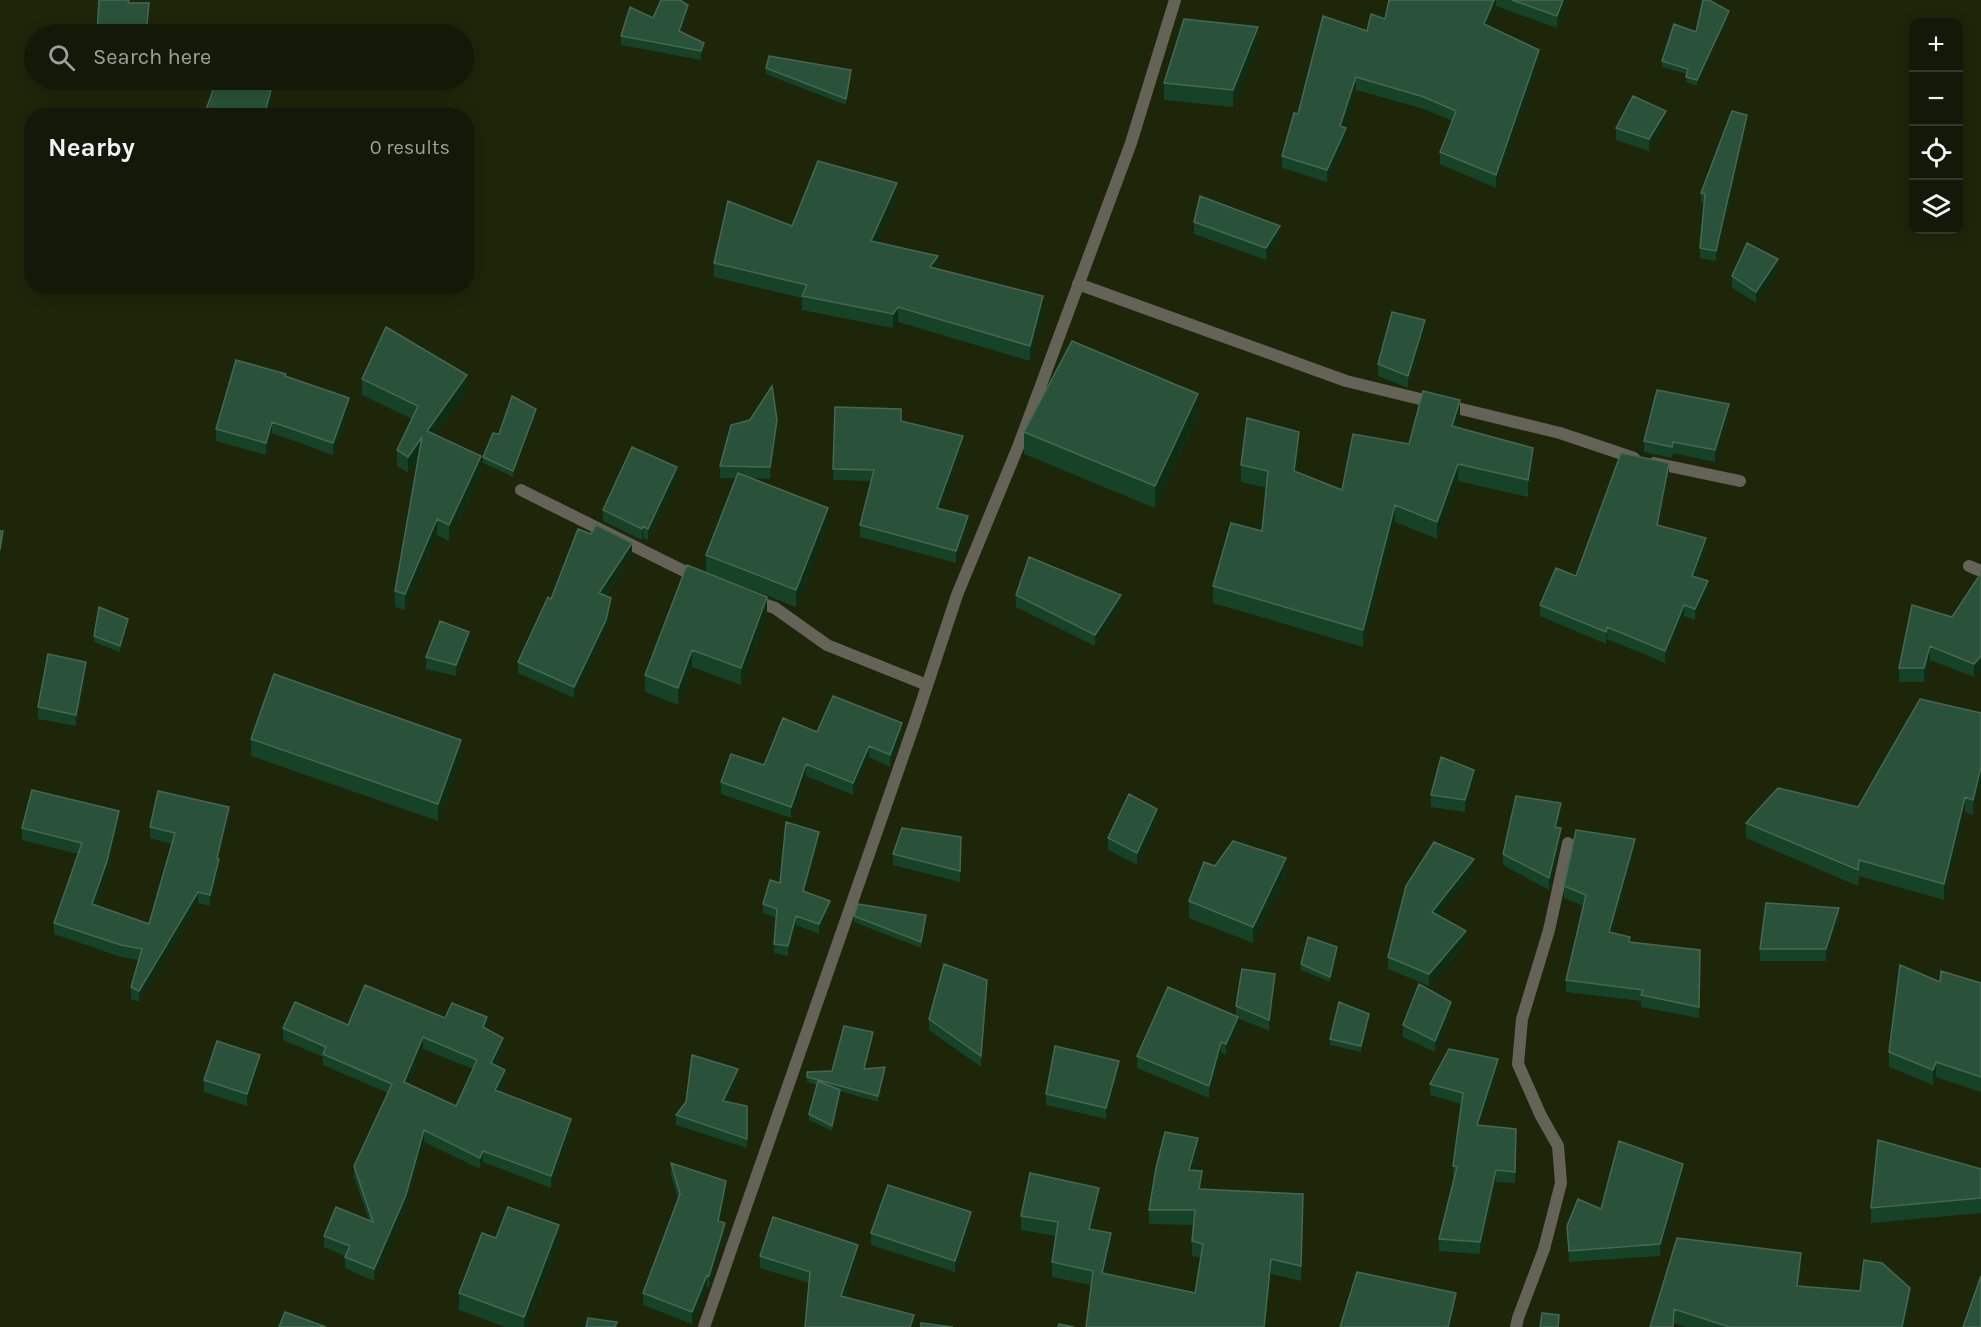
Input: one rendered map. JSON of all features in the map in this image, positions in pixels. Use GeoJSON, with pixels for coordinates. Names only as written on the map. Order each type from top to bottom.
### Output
{"type":"FeatureCollection","features":[{"type":"Feature","properties":{"kind":"street"},"geometry":{"type":"LineString","coordinates":[[704,1327],[957,595],[1018,447],[1131,142],[1175,0]]}},
{"type":"Feature","properties":{"kind":"street"},"geometry":{"type":"LineString","coordinates":[[1078,284],[1346,381],[1560,433],[1622,456],[1740,481]]}},
{"type":"Feature","properties":{"kind":"street"},"geometry":{"type":"LineString","coordinates":[[521,490],[711,584]]}},
{"type":"Feature","properties":{"kind":"street"},"geometry":{"type":"LineString","coordinates":[[1969,566],[1981,571]]}},
{"type":"Feature","properties":{"kind":"street"},"geometry":{"type":"LineString","coordinates":[[743,596],[775,608],[827,645],[927,685]]}},
{"type":"Feature","properties":{"kind":"street"},"geometry":{"type":"LineString","coordinates":[[1516,1327],[1544,1249],[1561,1183],[1558,1146],[1541,1116],[1518,1064],[1522,1019],[1549,930],[1568,843]]}},
{"type":"Feature","properties":{"kind":"shaded area"},"geometry":{"type":"Polygon","coordinates":[[[0,0],[1981,0],[1981,1327],[0,1327],[0,0]]]}},
{"type":"Feature","properties":{"kind":"building"},"geometry":{"type":"Polygon","coordinates":[[[99,0],[149,3],[147,24],[98,24],[99,0]]]}},
{"type":"Feature","properties":{"kind":"building"},"geometry":{"type":"Polygon","coordinates":[[[661,0],[680,0],[688,5],[679,31],[704,43],[701,51],[621,36],[630,7],[653,18],[661,0]]]}},
{"type":"Feature","properties":{"kind":"building"},"geometry":{"type":"Polygon","coordinates":[[[1389,0],[1494,0],[1484,24],[1539,50],[1496,175],[1440,152],[1456,111],[1424,97],[1356,77],[1340,126],[1346,128],[1327,170],[1282,156],[1294,113],[1298,114],[1323,16],[1367,31],[1371,14],[1385,19],[1389,0]]]}},
{"type":"Feature","properties":{"kind":"building"},"geometry":{"type":"Polygon","coordinates":[[[1512,0],[1563,0],[1557,16],[1512,0]]]}},
{"type":"Feature","properties":{"kind":"building"},"geometry":{"type":"Polygon","coordinates":[[[1703,0],[1709,0],[1729,11],[1697,80],[1686,77],[1688,69],[1662,61],[1674,24],[1696,32],[1703,0]]]}},
{"type":"Feature","properties":{"kind":"building"},"geometry":{"type":"Polygon","coordinates":[[[1184,19],[1258,27],[1233,90],[1164,83],[1184,19]]]}},
{"type":"Feature","properties":{"kind":"building"},"geometry":{"type":"Polygon","coordinates":[[[769,56],[851,70],[846,99],[766,68],[769,56]]]}},
{"type":"Feature","properties":{"kind":"building"},"geometry":{"type":"Polygon","coordinates":[[[213,90],[271,90],[266,108],[207,108],[213,90]]]}},
{"type":"Feature","properties":{"kind":"building"},"geometry":{"type":"Polygon","coordinates":[[[1633,96],[1666,111],[1649,139],[1616,128],[1633,96]]]}},
{"type":"Feature","properties":{"kind":"building"},"geometry":{"type":"Polygon","coordinates":[[[1732,111],[1747,115],[1716,251],[1700,248],[1705,194],[1701,193],[1732,111]]]}},
{"type":"Feature","properties":{"kind":"building"},"geometry":{"type":"Polygon","coordinates":[[[818,161],[897,183],[871,241],[938,256],[930,267],[1043,296],[1030,346],[898,307],[893,314],[802,296],[807,285],[714,263],[728,201],[792,226],[818,161]]]}},
{"type":"Feature","properties":{"kind":"building"},"geometry":{"type":"Polygon","coordinates":[[[1200,196],[1280,226],[1266,248],[1194,222],[1200,196]]]}},
{"type":"Feature","properties":{"kind":"building"},"geometry":{"type":"Polygon","coordinates":[[[1747,243],[1778,259],[1756,292],[1732,276],[1747,243]]]}},
{"type":"Feature","properties":{"kind":"building"},"geometry":{"type":"Polygon","coordinates":[[[1392,312],[1425,320],[1408,376],[1378,364],[1392,312]]]}},
{"type":"Feature","properties":{"kind":"building"},"geometry":{"type":"Polygon","coordinates":[[[386,327],[467,375],[427,431],[481,456],[449,525],[437,519],[405,594],[395,591],[422,437],[408,457],[397,450],[418,406],[362,379],[386,327]]]}},
{"type":"Feature","properties":{"kind":"building"},"geometry":{"type":"Polygon","coordinates":[[[1072,341],[1198,394],[1155,486],[1024,432],[1072,341]]]}},
{"type":"Feature","properties":{"kind":"building"},"geometry":{"type":"Polygon","coordinates":[[[236,360],[286,374],[285,376],[349,398],[333,443],[272,422],[266,443],[216,429],[236,360]]]}},
{"type":"Feature","properties":{"kind":"building"},"geometry":{"type":"Polygon","coordinates":[[[772,386],[777,420],[770,467],[720,466],[731,425],[750,420],[772,386]]]}},
{"type":"Feature","properties":{"kind":"building"},"geometry":{"type":"Polygon","coordinates":[[[1657,390],[1729,404],[1715,450],[1673,442],[1672,447],[1644,441],[1657,390]]]}},
{"type":"Feature","properties":{"kind":"building"},"geometry":{"type":"Polygon","coordinates":[[[1423,391],[1460,400],[1452,426],[1533,448],[1528,480],[1458,464],[1437,522],[1395,505],[1363,630],[1213,586],[1231,523],[1262,531],[1268,471],[1241,465],[1247,418],[1299,432],[1294,471],[1342,490],[1353,434],[1409,444],[1423,391]]]}},
{"type":"Feature","properties":{"kind":"building"},"geometry":{"type":"Polygon","coordinates":[[[512,396],[536,409],[513,471],[483,457],[493,433],[499,434],[512,396]]]}},
{"type":"Feature","properties":{"kind":"building"},"geometry":{"type":"Polygon","coordinates":[[[835,407],[901,409],[901,421],[963,436],[937,508],[968,516],[956,551],[860,525],[874,470],[833,469],[835,407]]]}},
{"type":"Feature","properties":{"kind":"building"},"geometry":{"type":"Polygon","coordinates":[[[632,447],[677,467],[648,529],[643,526],[642,529],[603,510],[632,447]]]}},
{"type":"Feature","properties":{"kind":"building"},"geometry":{"type":"Polygon","coordinates":[[[1621,453],[1669,463],[1657,525],[1706,538],[1692,576],[1708,581],[1695,609],[1684,605],[1665,651],[1607,627],[1606,632],[1540,605],[1556,568],[1576,576],[1621,453]]]}},
{"type":"Feature","properties":{"kind":"building"},"geometry":{"type":"Polygon","coordinates":[[[738,473],[828,508],[796,590],[706,555],[738,473]]]}},
{"type":"Feature","properties":{"kind":"building"},"geometry":{"type":"Polygon","coordinates":[[[596,525],[632,543],[599,593],[611,598],[606,620],[574,687],[518,662],[548,597],[551,599],[578,529],[591,534],[596,525]]]}},
{"type":"Feature","properties":{"kind":"building"},"geometry":{"type":"Polygon","coordinates":[[[0,531],[3,531],[0,550],[0,531]]]}},
{"type":"Feature","properties":{"kind":"building"},"geometry":{"type":"Polygon","coordinates":[[[1029,557],[1121,595],[1095,635],[1016,595],[1029,557]]]}},
{"type":"Feature","properties":{"kind":"building"},"geometry":{"type":"Polygon","coordinates":[[[687,565],[767,597],[741,668],[692,650],[678,688],[645,675],[687,565]]]}},
{"type":"Feature","properties":{"kind":"building"},"geometry":{"type":"Polygon","coordinates":[[[1981,573],[1981,656],[1974,664],[1930,646],[1924,668],[1899,668],[1912,605],[1952,617],[1981,573]]]}},
{"type":"Feature","properties":{"kind":"building"},"geometry":{"type":"Polygon","coordinates":[[[99,607],[128,619],[120,646],[94,636],[99,607]]]}},
{"type":"Feature","properties":{"kind":"building"},"geometry":{"type":"Polygon","coordinates":[[[440,621],[469,632],[456,665],[426,657],[440,621]]]}},
{"type":"Feature","properties":{"kind":"building"},"geometry":{"type":"Polygon","coordinates":[[[48,654],[86,662],[76,715],[38,707],[48,654]]]}},
{"type":"Feature","properties":{"kind":"building"},"geometry":{"type":"Polygon","coordinates":[[[274,674],[461,740],[438,804],[251,739],[274,674]]]}},
{"type":"Feature","properties":{"kind":"building"},"geometry":{"type":"Polygon","coordinates":[[[833,696],[902,723],[890,755],[869,746],[853,783],[806,764],[791,807],[721,782],[731,754],[764,765],[783,718],[817,732],[833,696]]]}},
{"type":"Feature","properties":{"kind":"building"},"geometry":{"type":"Polygon","coordinates":[[[1920,699],[1981,713],[1981,767],[1973,800],[1965,797],[1944,884],[1859,860],[1858,870],[1746,823],[1778,788],[1858,807],[1920,699]]]}},
{"type":"Feature","properties":{"kind":"building"},"geometry":{"type":"Polygon","coordinates":[[[1441,757],[1474,770],[1465,800],[1431,795],[1441,757]]]}},
{"type":"Feature","properties":{"kind":"building"},"geometry":{"type":"Polygon","coordinates":[[[32,790],[119,811],[107,861],[92,904],[149,924],[175,833],[150,827],[158,791],[229,807],[210,895],[198,892],[139,991],[131,987],[142,949],[121,945],[54,923],[82,843],[22,828],[32,790]]]}},
{"type":"Feature","properties":{"kind":"building"},"geometry":{"type":"Polygon","coordinates":[[[1129,794],[1157,809],[1137,853],[1108,838],[1129,794]]]}},
{"type":"Feature","properties":{"kind":"building"},"geometry":{"type":"Polygon","coordinates":[[[1516,796],[1561,803],[1555,827],[1561,828],[1549,878],[1503,854],[1516,796]]]}},
{"type":"Feature","properties":{"kind":"building"},"geometry":{"type":"Polygon","coordinates":[[[786,822],[819,832],[803,891],[830,901],[819,924],[796,916],[788,946],[774,944],[777,909],[763,904],[770,880],[780,883],[786,822]]]}},
{"type":"Feature","properties":{"kind":"building"},"geometry":{"type":"Polygon","coordinates":[[[902,828],[961,837],[960,871],[893,854],[902,828]]]}},
{"type":"Feature","properties":{"kind":"building"},"geometry":{"type":"Polygon","coordinates":[[[1576,830],[1635,839],[1609,932],[1630,937],[1629,942],[1700,950],[1699,1007],[1641,995],[1643,990],[1566,980],[1586,895],[1564,886],[1576,830]]]}},
{"type":"Feature","properties":{"kind":"building"},"geometry":{"type":"Polygon","coordinates":[[[1233,841],[1286,858],[1253,927],[1189,901],[1204,862],[1215,866],[1233,841]]]}},
{"type":"Feature","properties":{"kind":"building"},"geometry":{"type":"Polygon","coordinates":[[[1434,842],[1474,859],[1432,912],[1466,931],[1429,974],[1388,957],[1406,886],[1434,842]]]}},
{"type":"Feature","properties":{"kind":"building"},"geometry":{"type":"Polygon","coordinates":[[[1766,903],[1839,908],[1826,949],[1760,949],[1766,903]]]}},
{"type":"Feature","properties":{"kind":"building"},"geometry":{"type":"Polygon","coordinates":[[[858,904],[926,915],[921,942],[854,916],[858,904]]]}},
{"type":"Feature","properties":{"kind":"building"},"geometry":{"type":"Polygon","coordinates":[[[1308,937],[1337,947],[1330,977],[1301,964],[1308,937]]]}},
{"type":"Feature","properties":{"kind":"building"},"geometry":{"type":"Polygon","coordinates":[[[944,964],[987,980],[981,1056],[929,1019],[944,964]]]}},
{"type":"Feature","properties":{"kind":"building"},"geometry":{"type":"Polygon","coordinates":[[[1900,965],[1940,982],[1941,971],[1981,983],[1981,1077],[1936,1062],[1933,1070],[1889,1052],[1900,965]]]}},
{"type":"Feature","properties":{"kind":"building"},"geometry":{"type":"Polygon","coordinates":[[[1242,969],[1275,974],[1269,1020],[1236,1006],[1242,969]]]}},
{"type":"Feature","properties":{"kind":"building"},"geometry":{"type":"Polygon","coordinates":[[[1419,984],[1451,1002],[1435,1041],[1403,1025],[1419,984]]]}},
{"type":"Feature","properties":{"kind":"building"},"geometry":{"type":"Polygon","coordinates":[[[365,985],[445,1018],[452,1003],[487,1017],[483,1027],[503,1038],[491,1063],[505,1070],[495,1090],[571,1119],[551,1176],[483,1151],[480,1158],[424,1130],[406,1195],[374,1269],[345,1257],[350,1246],[324,1236],[336,1207],[373,1222],[354,1166],[392,1084],[323,1054],[326,1047],[283,1028],[295,1002],[348,1025],[365,985]],[[423,1037],[404,1082],[456,1106],[477,1060],[423,1037]]]}},
{"type":"Feature","properties":{"kind":"building"},"geometry":{"type":"Polygon","coordinates":[[[1168,987],[1238,1017],[1226,1044],[1221,1042],[1209,1086],[1137,1056],[1168,987]]]}},
{"type":"Feature","properties":{"kind":"building"},"geometry":{"type":"Polygon","coordinates":[[[1339,1002],[1369,1014],[1361,1046],[1330,1039],[1339,1002]]]}},
{"type":"Feature","properties":{"kind":"building"},"geometry":{"type":"Polygon","coordinates":[[[844,1026],[873,1032],[864,1069],[885,1067],[878,1096],[807,1077],[807,1072],[832,1071],[844,1026]]]}},
{"type":"Feature","properties":{"kind":"building"},"geometry":{"type":"Polygon","coordinates":[[[217,1041],[260,1055],[247,1094],[204,1080],[217,1041]]]}},
{"type":"Feature","properties":{"kind":"building"},"geometry":{"type":"Polygon","coordinates":[[[1055,1046],[1119,1061],[1106,1108],[1046,1094],[1055,1046]]]}},
{"type":"Feature","properties":{"kind":"building"},"geometry":{"type":"Polygon","coordinates":[[[1449,1049],[1498,1059],[1477,1125],[1516,1129],[1515,1172],[1496,1170],[1480,1242],[1439,1239],[1457,1167],[1453,1166],[1463,1093],[1430,1084],[1449,1049]]]}},
{"type":"Feature","properties":{"kind":"building"},"geometry":{"type":"Polygon","coordinates":[[[692,1055],[738,1069],[723,1101],[747,1106],[747,1139],[676,1115],[686,1102],[692,1055]]]}},
{"type":"Feature","properties":{"kind":"building"},"geometry":{"type":"Polygon","coordinates":[[[818,1081],[840,1090],[832,1126],[809,1114],[818,1081]]]}},
{"type":"Feature","properties":{"kind":"building"},"geometry":{"type":"Polygon","coordinates":[[[1165,1132],[1198,1138],[1189,1170],[1202,1171],[1199,1189],[1303,1194],[1301,1266],[1271,1259],[1264,1327],[1086,1327],[1093,1271],[1052,1262],[1058,1222],[1021,1216],[1030,1173],[1099,1188],[1089,1229],[1111,1233],[1102,1273],[1195,1293],[1203,1244],[1192,1241],[1195,1210],[1149,1210],[1165,1132]]]}},
{"type":"Feature","properties":{"kind":"building"},"geometry":{"type":"Polygon","coordinates":[[[1878,1140],[1981,1169],[1981,1198],[1871,1208],[1878,1140]]]}},
{"type":"Feature","properties":{"kind":"building"},"geometry":{"type":"Polygon","coordinates":[[[1619,1141],[1683,1164],[1660,1244],[1569,1251],[1567,1226],[1578,1199],[1601,1209],[1619,1141]]]}},
{"type":"Feature","properties":{"kind":"building"},"geometry":{"type":"Polygon","coordinates":[[[671,1163],[726,1181],[718,1221],[725,1223],[709,1276],[707,1275],[692,1312],[643,1293],[680,1194],[671,1163]]]}},
{"type":"Feature","properties":{"kind":"building"},"geometry":{"type":"Polygon","coordinates":[[[888,1185],[971,1212],[955,1261],[871,1233],[888,1185]]]}},
{"type":"Feature","properties":{"kind":"building"},"geometry":{"type":"Polygon","coordinates":[[[508,1207],[559,1225],[524,1317],[459,1293],[482,1233],[496,1238],[508,1207]]]}},
{"type":"Feature","properties":{"kind":"building"},"geometry":{"type":"Polygon","coordinates":[[[773,1217],[858,1245],[841,1296],[914,1315],[910,1327],[805,1327],[810,1272],[760,1256],[773,1217]]]}},
{"type":"Feature","properties":{"kind":"building"},"geometry":{"type":"Polygon","coordinates":[[[1677,1238],[1801,1253],[1797,1286],[1860,1291],[1864,1260],[1882,1263],[1910,1288],[1902,1327],[1729,1327],[1674,1309],[1673,1327],[1650,1327],[1677,1238]]]}},
{"type":"Feature","properties":{"kind":"building"},"geometry":{"type":"Polygon","coordinates":[[[1357,1272],[1456,1293],[1448,1327],[1340,1327],[1357,1272]]]}},
{"type":"Feature","properties":{"kind":"building"},"geometry":{"type":"Polygon","coordinates":[[[1981,1276],[1981,1327],[1963,1327],[1981,1276]]]}},
{"type":"Feature","properties":{"kind":"building"},"geometry":{"type":"Polygon","coordinates":[[[285,1312],[326,1327],[279,1327],[285,1312]]]}},
{"type":"Feature","properties":{"kind":"building"},"geometry":{"type":"Polygon","coordinates":[[[1542,1313],[1559,1315],[1558,1327],[1540,1327],[1542,1313]]]}},
{"type":"Feature","properties":{"kind":"building"},"geometry":{"type":"Polygon","coordinates":[[[588,1318],[617,1322],[615,1327],[586,1327],[588,1318]]]}},
{"type":"Feature","properties":{"kind":"building"},"geometry":{"type":"Polygon","coordinates":[[[921,1323],[953,1327],[921,1327],[921,1323]]]}},
{"type":"Feature","properties":{"kind":"building"},"geometry":{"type":"Polygon","coordinates":[[[1059,1324],[1074,1327],[1058,1327],[1059,1324]]]}}]}
